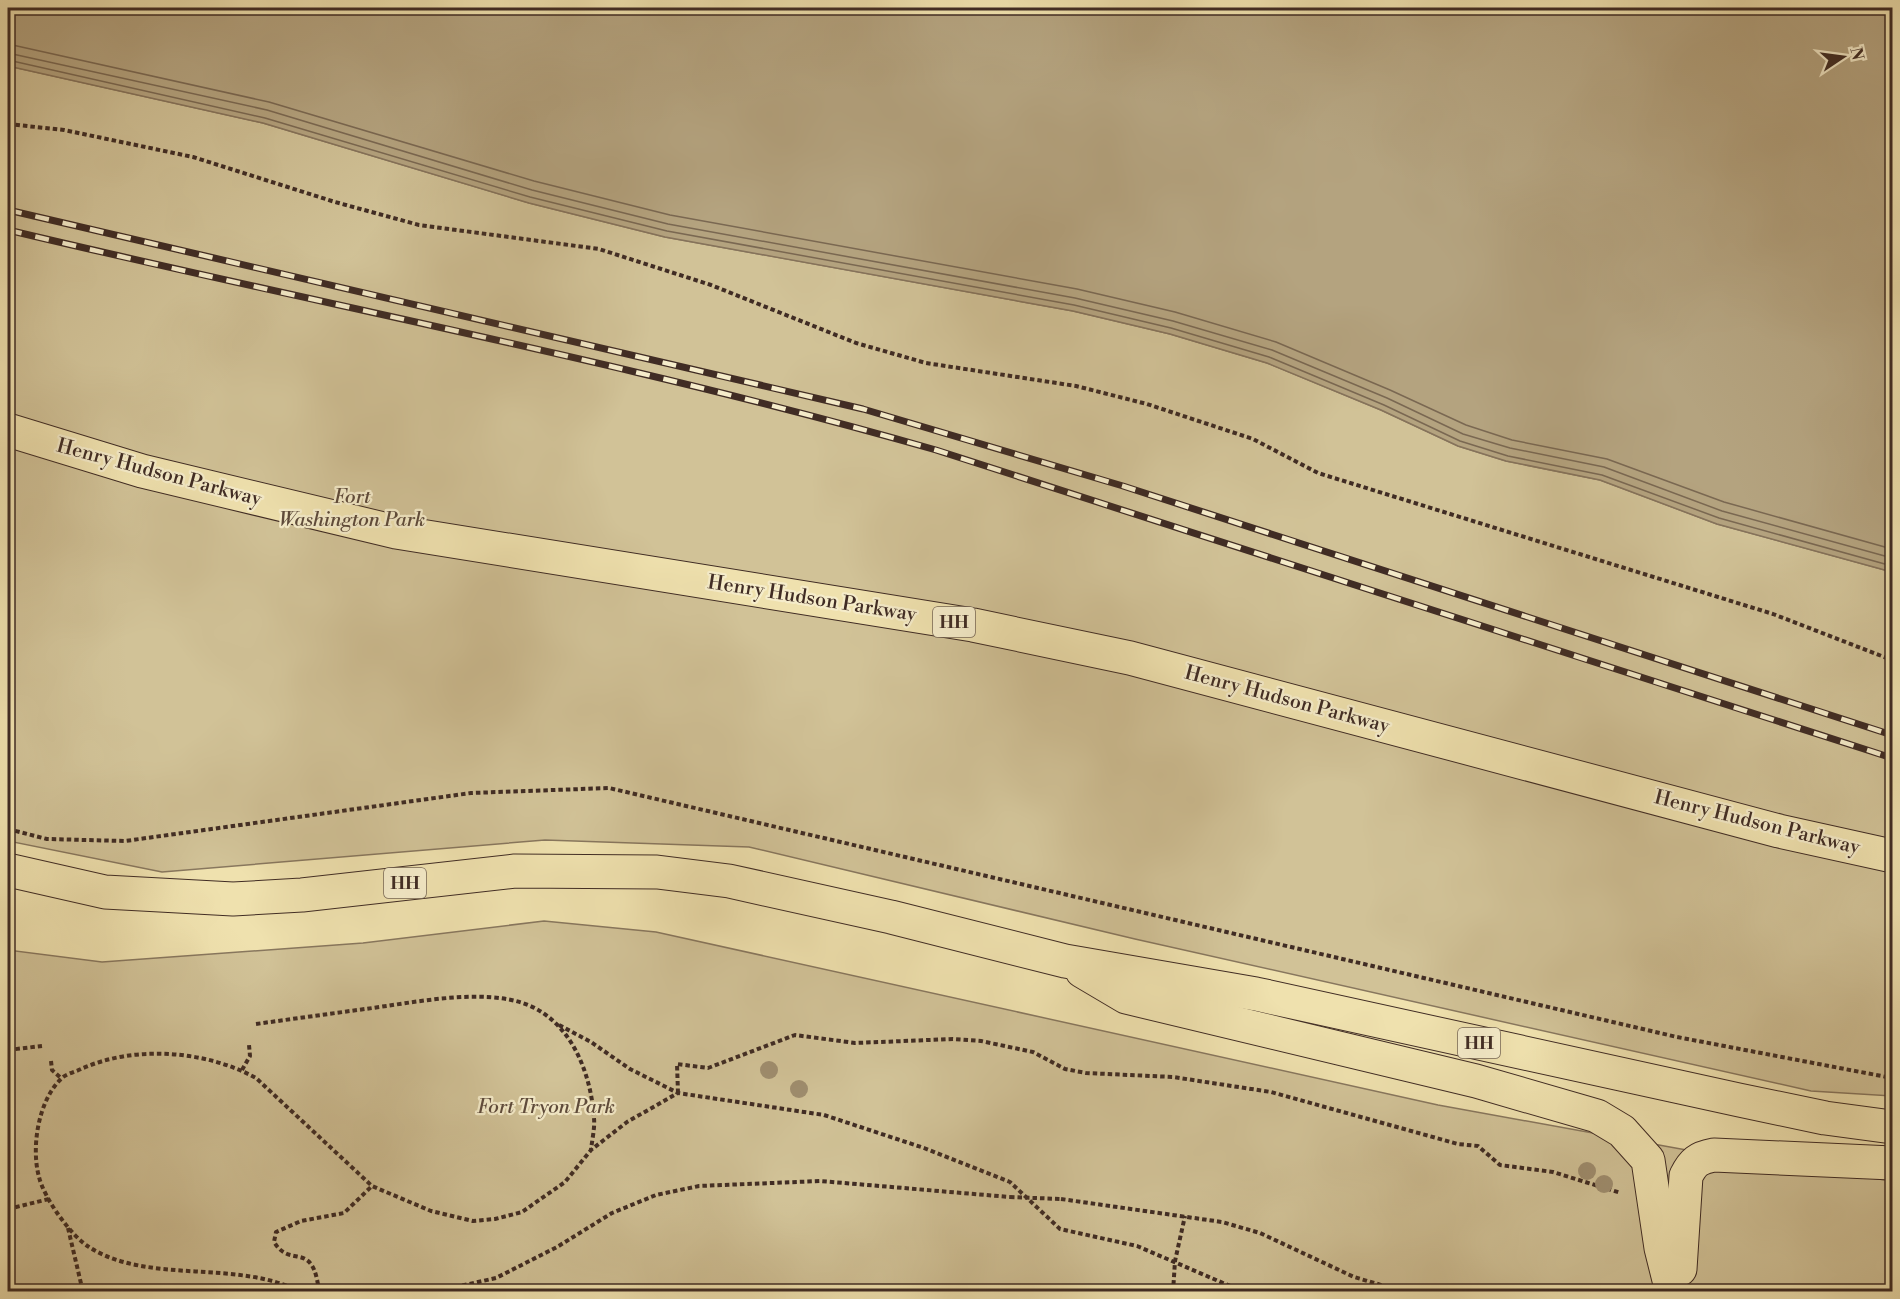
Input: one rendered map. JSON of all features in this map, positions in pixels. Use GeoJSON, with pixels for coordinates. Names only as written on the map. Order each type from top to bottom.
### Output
{"type":"FeatureCollection","features":[{"type":"Feature","properties":{"kind":"highway","name":"Henry Hudson Parkway"},"geometry":{"type":"LineString","coordinates":[[8,429],[142,471],[396,532],[973,625],[1130,658],[1767,828],[1893,856]]}},
{"type":"Feature","properties":{"kind":"highway","name":"HH"},"geometry":{"type":"LineString","coordinates":[[8,870],[105,892],[233,899],[302,895],[515,871],[657,872],[729,881],[804,897],[1065,961],[1256,994],[1749,1103],[1825,1118],[1893,1127]]}},
{"type":"Feature","properties":{"kind":"highway"},"geometry":{"type":"LineString","coordinates":[[1065,961],[1126,997],[1465,1078],[1597,1116],[1622,1131],[1648,1160],[1661,1248],[1672,1292]]}},
{"type":"Feature","properties":{"kind":"highway"},"geometry":{"type":"LineString","coordinates":[[1679,1292],[1686,1176],[1692,1164],[1700,1158],[1714,1155],[1893,1163]]}},
{"type":"Feature","properties":{"kind":"path"},"geometry":{"type":"LineString","coordinates":[[8,124],[64,130],[194,157],[335,202],[419,225],[599,249],[711,285],[866,346],[926,363],[1076,386],[1147,404],[1253,439],[1318,473],[1773,614],[1893,660]]}},
{"type":"Feature","properties":{"kind":"path"},"geometry":{"type":"LineString","coordinates":[[256,1024],[411,1003],[499,998],[529,1005],[559,1025],[591,1042],[630,1069],[678,1093],[824,1115],[912,1145],[1010,1182],[1060,1229],[1137,1246],[1244,1292]]}},
{"type":"Feature","properties":{"kind":"path"},"geometry":{"type":"LineString","coordinates":[[559,1025],[577,1052],[588,1082],[594,1119],[591,1150]]}},
{"type":"Feature","properties":{"kind":"path"},"geometry":{"type":"LineString","coordinates":[[678,1093],[677,1064],[708,1068],[795,1035],[855,1043],[953,1039],[981,1041],[1034,1052],[1065,1069],[1086,1073],[1173,1077],[1271,1092],[1458,1144],[1478,1146],[1500,1165],[1553,1173],[1656,1202]]}},
{"type":"Feature","properties":{"kind":"path"},"geometry":{"type":"LineString","coordinates":[[242,1070],[250,1056],[249,1045]]}},
{"type":"Feature","properties":{"kind":"path"},"geometry":{"type":"LineString","coordinates":[[8,1050],[42,1046]]}},
{"type":"Feature","properties":{"kind":"path"},"geometry":{"type":"LineString","coordinates":[[300,1292],[275,1281],[126,1263],[88,1247],[68,1226],[49,1199],[39,1178],[36,1137],[45,1104],[61,1078],[93,1063],[138,1054],[194,1056],[242,1070],[263,1084],[372,1186],[431,1211],[474,1221],[495,1219],[522,1212],[565,1182],[591,1150],[627,1122],[678,1093]]}},
{"type":"Feature","properties":{"kind":"path"},"geometry":{"type":"LineString","coordinates":[[51,1061],[52,1070],[61,1078]]}},
{"type":"Feature","properties":{"kind":"path"},"geometry":{"type":"LineString","coordinates":[[434,1292],[496,1278],[557,1247],[612,1213],[656,1195],[699,1186],[820,1181],[1010,1197],[1062,1199],[1222,1222],[1260,1233],[1354,1277],[1405,1292]]}},
{"type":"Feature","properties":{"kind":"path"},"geometry":{"type":"LineString","coordinates":[[319,1292],[316,1269],[311,1261],[299,1254],[286,1253],[278,1249],[274,1242],[276,1232],[301,1221],[344,1213],[372,1186]]}},
{"type":"Feature","properties":{"kind":"path"},"geometry":{"type":"LineString","coordinates":[[8,1209],[49,1199]]}},
{"type":"Feature","properties":{"kind":"path"},"geometry":{"type":"LineString","coordinates":[[1173,1292],[1175,1261],[1185,1216]]}},
{"type":"Feature","properties":{"kind":"path"},"geometry":{"type":"LineString","coordinates":[[68,1226],[83,1292]]}},
{"type":"Feature","properties":{"kind":"green space","name":"Fort Washington Park"},"geometry":{"type":"Polygon","coordinates":[[[8,66],[263,123],[529,203],[665,237],[1073,311],[1170,334],[1267,363],[1381,410],[1458,446],[1506,461],[1600,480],[1717,524],[1892,572],[1892,1096],[1811,1091],[1135,939],[749,847],[545,840],[162,872],[8,841],[8,66]]]}},
{"type":"Feature","properties":{"kind":"green space","name":"Fort Tryon Park"},"geometry":{"type":"Polygon","coordinates":[[[544,921],[656,932],[1438,1105],[1714,1155],[1892,1181],[1892,1291],[8,1292],[8,950],[102,962],[363,943],[544,921]]]}},
{"type":"Feature","properties":{"kind":"water"},"geometry":{"type":"Polygon","coordinates":[[[8,8],[1892,8],[1892,572],[1717,524],[1600,480],[1506,461],[1458,446],[1381,410],[1267,363],[1170,334],[1073,311],[665,237],[529,203],[263,123],[8,66],[8,8]]]}},
{"type":"Feature","properties":{"kind":"railway"},"geometry":{"type":"LineString","coordinates":[[8,210],[863,409],[1123,486],[1892,735]]}},
{"type":"Feature","properties":{"kind":"railway"},"geometry":{"type":"LineString","coordinates":[[8,230],[589,361],[821,418],[936,450],[1892,758]]}}]}
